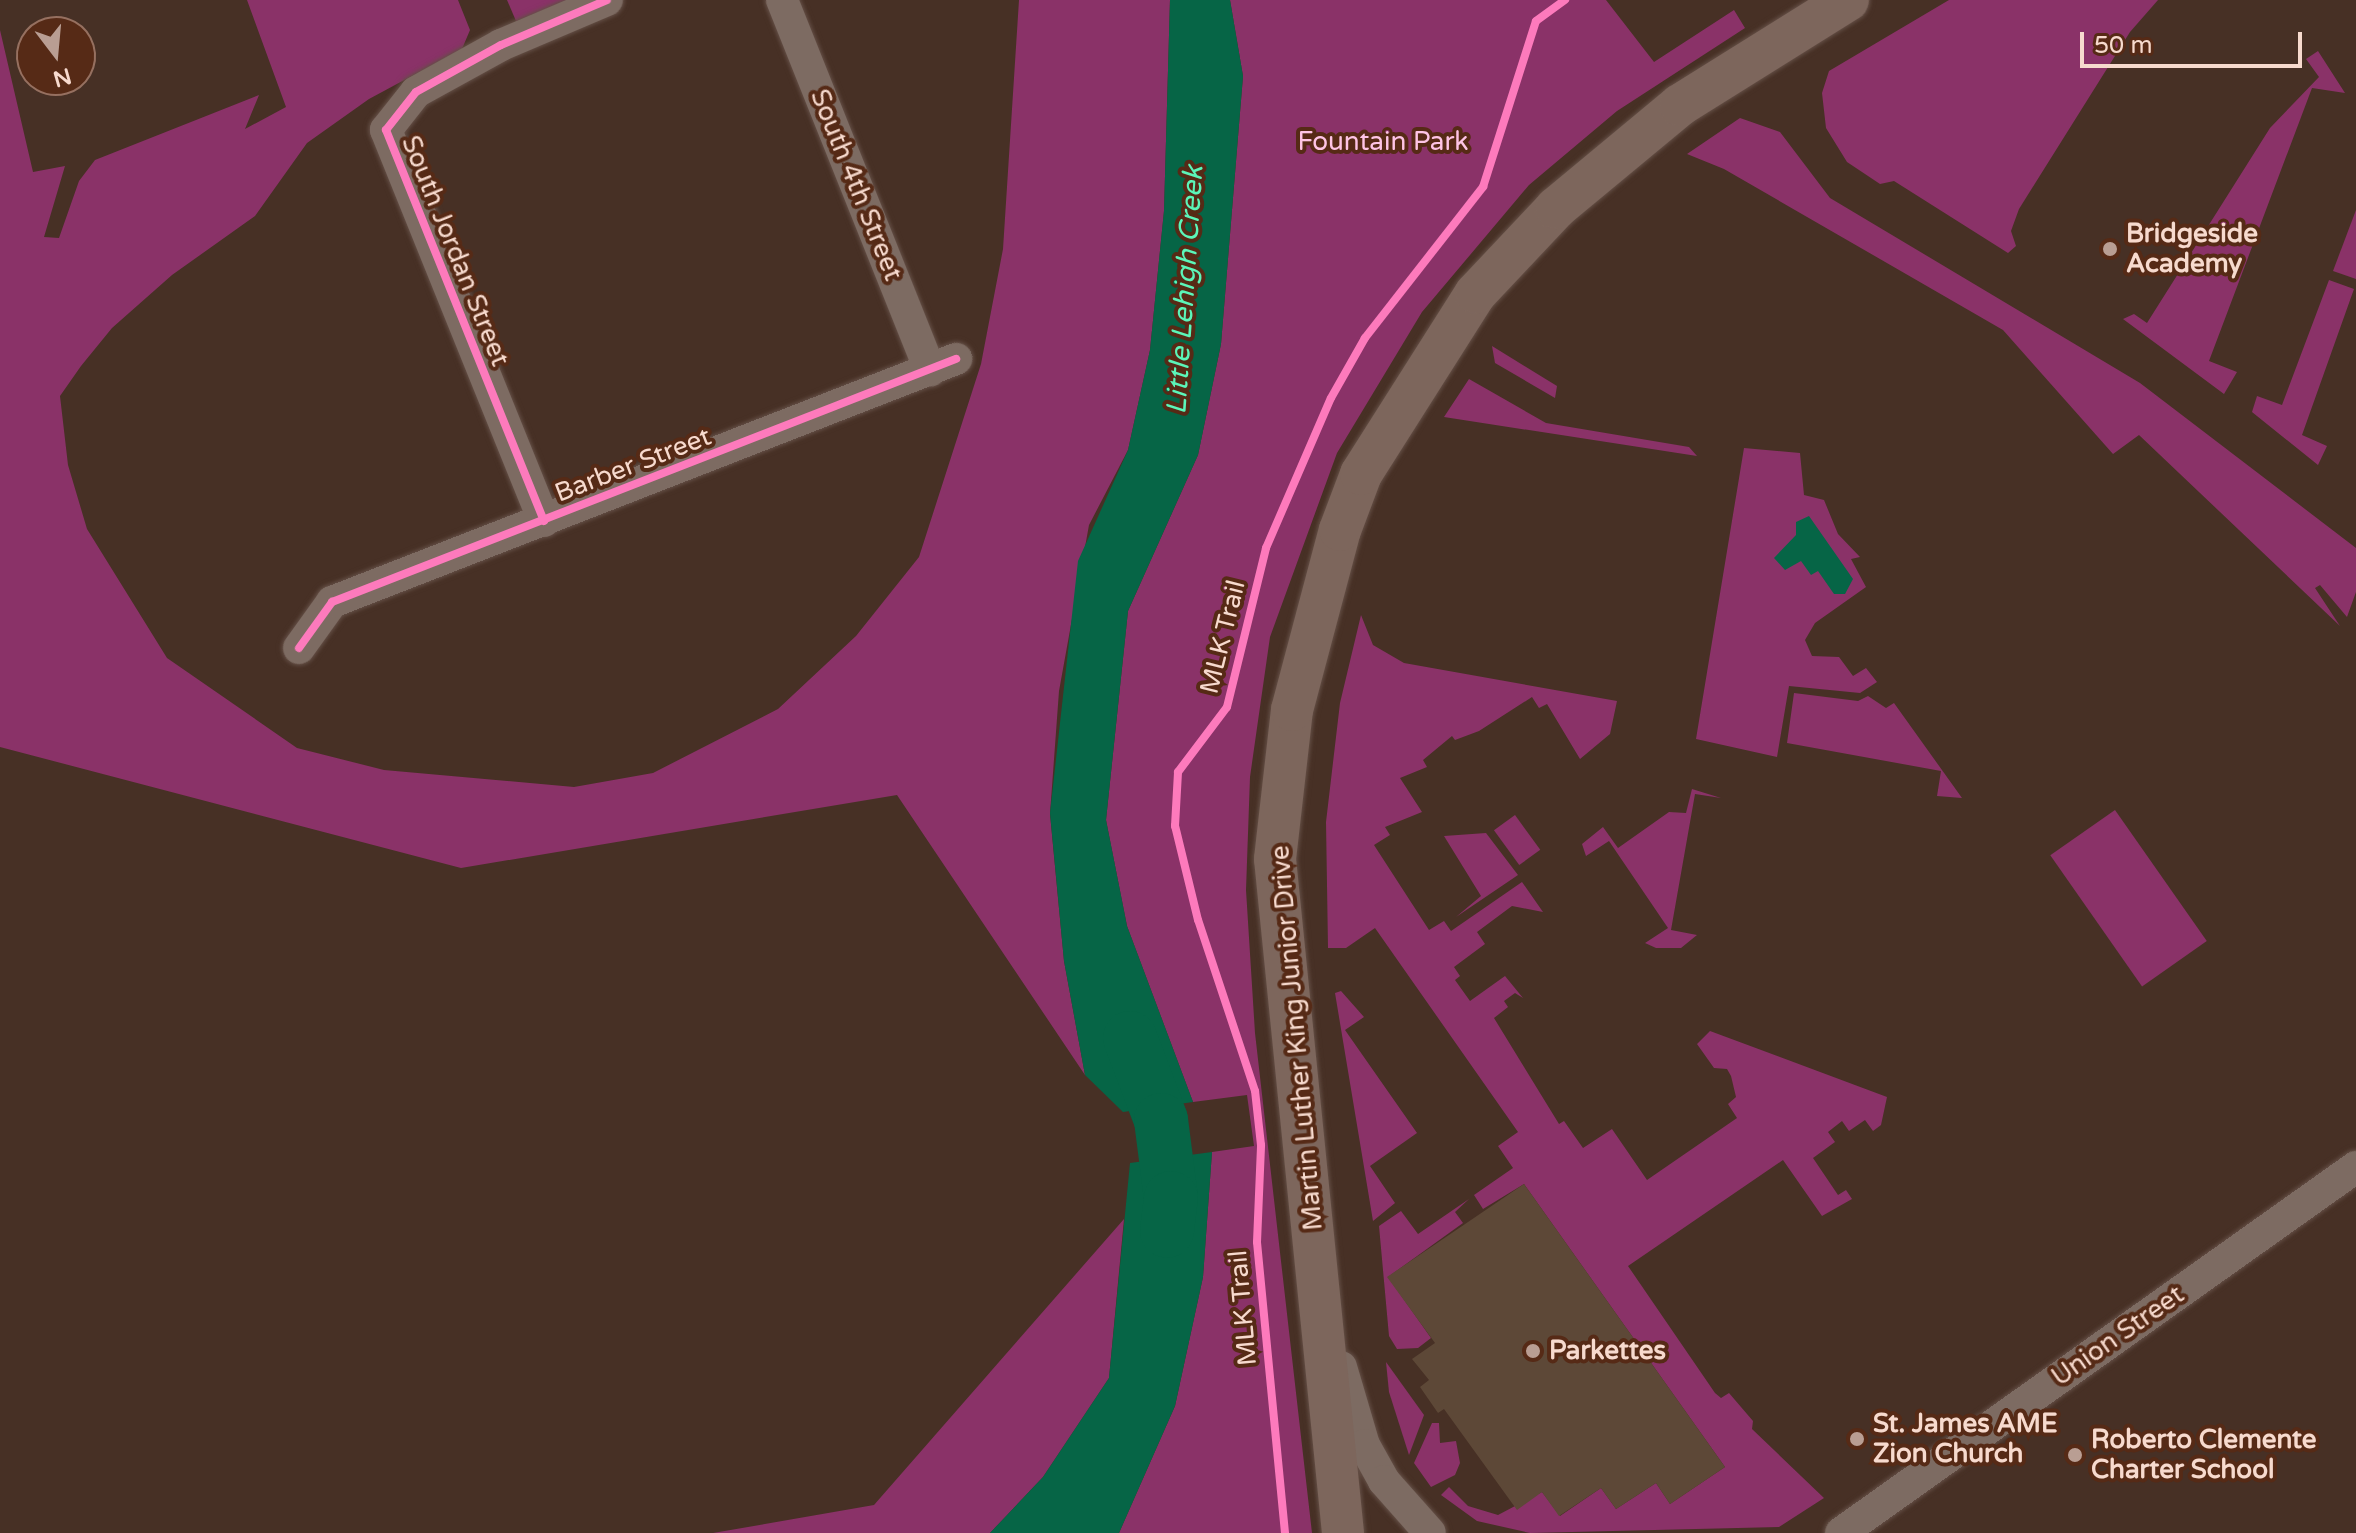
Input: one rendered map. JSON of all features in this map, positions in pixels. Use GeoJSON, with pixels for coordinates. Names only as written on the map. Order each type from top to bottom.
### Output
{"type":"FeatureCollection","features":[{"type":"Feature","properties":{"kind":"main road","name":"Martin Luther King Junior Drive"},"geometry":{"type":"LineString","coordinates":[[1343,1533],[1275,859],[1292,710],[1318,601],[1361,474],[1476,293],[1556,208],[1680,105],[1848,0]]}},
{"type":"Feature","properties":{"kind":"street","name":"South Jordan Street"},"geometry":{"type":"LineString","coordinates":[[544,521],[386,130],[416,92],[501,45],[607,0]]}},
{"type":"Feature","properties":{"kind":"street","name":"South 4th Street"},"geometry":{"type":"LineString","coordinates":[[782,0],[943,364]]}},
{"type":"Feature","properties":{"kind":"street","name":"Barber Street"},"geometry":{"type":"LineString","coordinates":[[299,648],[332,602],[943,364]]}},
{"type":"Feature","properties":{"kind":"street","name":"Union Street"},"geometry":{"type":"LineString","coordinates":[[1841,1533],[2356,1167]]}},
{"type":"Feature","properties":{"kind":"street"},"geometry":{"type":"LineString","coordinates":[[1314,1226],[1346,1390],[1364,1445],[1384,1481],[1430,1533]]}},
{"type":"Feature","properties":{"kind":"green space"},"geometry":{"type":"Polygon","coordinates":[[[247,0],[458,0],[470,30],[462,49],[369,99],[307,143],[255,216],[172,275],[112,328],[81,366],[60,396],[68,465],[87,529],[167,658],[297,748],[384,770],[574,787],[653,773],[778,709],[856,636],[919,557],[981,364],[1003,249],[1019,0],[1170,0],[1164,211],[1150,350],[1128,450],[1089,525],[1059,691],[1050,814],[1064,961],[1085,1075],[897,795],[461,868],[0,747],[0,30],[33,172],[65,166],[44,237],[59,238],[79,181],[95,160],[259,95],[245,129],[286,107],[247,0]]]}},
{"type":"Feature","properties":{"kind":"green space"},"geometry":{"type":"Polygon","coordinates":[[[507,0],[569,0],[516,21],[507,0]]]}},
{"type":"Feature","properties":{"kind":"green space","name":"Fountain Park"},"geometry":{"type":"Polygon","coordinates":[[[1230,0],[1606,0],[1654,62],[1734,10],[1745,28],[1617,111],[1529,185],[1422,312],[1337,453],[1270,637],[1250,777],[1246,890],[1255,1033],[1312,1533],[1119,1533],[1175,1406],[1203,1277],[1212,1152],[1254,1146],[1247,1095],[1193,1102],[1127,926],[1106,820],[1128,611],[1198,455],[1221,344],[1243,76],[1230,0]]]}},
{"type":"Feature","properties":{"kind":"green space"},"geometry":{"type":"Polygon","coordinates":[[[1949,0],[2158,0],[2130,32],[2019,209],[2011,231],[2016,246],[2008,253],[1894,181],[1880,184],[1847,162],[1826,128],[1822,93],[1829,71],[1949,0]]]}},
{"type":"Feature","properties":{"kind":"green space"},"geometry":{"type":"Polygon","coordinates":[[[2318,51],[2345,93],[2312,88],[2209,361],[2237,372],[2224,394],[2123,319],[2134,314],[2147,323],[2270,128],[2319,77],[2306,59],[2318,51]]]}},
{"type":"Feature","properties":{"kind":"green space"},"geometry":{"type":"Polygon","coordinates":[[[1740,118],[1780,132],[1830,198],[2140,383],[2356,548],[2356,592],[2347,617],[2320,585],[2315,588],[2340,626],[2139,435],[2113,454],[2003,330],[1724,169],[1687,154],[1740,118]]]}},
{"type":"Feature","properties":{"kind":"green space"},"geometry":{"type":"Polygon","coordinates":[[[2356,210],[2356,279],[2333,271],[2356,210]]]}},
{"type":"Feature","properties":{"kind":"green space"},"geometry":{"type":"Polygon","coordinates":[[[2329,280],[2354,289],[2302,435],[2327,446],[2318,465],[2252,412],[2257,396],[2282,405],[2329,280]]]}},
{"type":"Feature","properties":{"kind":"green space"},"geometry":{"type":"Polygon","coordinates":[[[1492,346],[1557,386],[1555,398],[1495,363],[1492,346]]]}},
{"type":"Feature","properties":{"kind":"green space"},"geometry":{"type":"Polygon","coordinates":[[[1469,379],[1546,423],[1689,447],[1697,456],[1444,417],[1469,379]]]}},
{"type":"Feature","properties":{"kind":"green space"},"geometry":{"type":"Polygon","coordinates":[[[1744,448],[1800,453],[1804,495],[1824,500],[1838,534],[1860,557],[1851,559],[1866,587],[1815,623],[1805,640],[1812,656],[1839,657],[1853,676],[1866,668],[1877,682],[1860,693],[1789,686],[1777,757],[1696,739],[1744,448]]]}},
{"type":"Feature","properties":{"kind":"green space"},"geometry":{"type":"Polygon","coordinates":[[[1361,615],[1373,645],[1404,663],[1617,701],[1610,734],[1580,759],[1547,704],[1539,708],[1532,697],[1479,731],[1455,740],[1452,736],[1423,760],[1427,767],[1400,778],[1422,812],[1385,827],[1390,835],[1374,845],[1429,930],[1444,921],[1451,931],[1522,882],[1543,912],[1512,906],[1477,932],[1485,944],[1454,967],[1460,976],[1455,980],[1470,1001],[1505,976],[1523,998],[1515,993],[1504,1001],[1508,1007],[1494,1018],[1559,1124],[1564,1121],[1583,1148],[1612,1129],[1647,1180],[1737,1118],[1728,1104],[1736,1097],[1731,1076],[1727,1069],[1714,1068],[1697,1044],[1710,1031],[1887,1097],[1881,1125],[1873,1131],[1865,1120],[1849,1131],[1842,1121],[1828,1132],[1835,1142],[1813,1158],[1838,1195],[1846,1190],[1852,1199],[1822,1216],[1783,1160],[1628,1266],[1715,1393],[1721,1398],[1729,1393],[1753,1421],[1752,1429],[1824,1498],[1779,1527],[1530,1533],[1477,1521],[1441,1495],[1449,1487],[1468,1506],[1498,1515],[1542,1492],[1560,1516],[1601,1488],[1616,1509],[1656,1483],[1670,1504],[1725,1467],[1524,1184],[1483,1209],[1474,1195],[1513,1168],[1498,1146],[1518,1132],[1375,928],[1346,948],[1328,948],[1326,822],[1340,703],[1361,615]]]}},
{"type":"Feature","properties":{"kind":"green space"},"geometry":{"type":"Polygon","coordinates":[[[1794,693],[1858,701],[1868,696],[1886,708],[1894,703],[1962,798],[1937,796],[1941,771],[1787,743],[1794,693]]]}},
{"type":"Feature","properties":{"kind":"green space"},"geometry":{"type":"Polygon","coordinates":[[[1692,789],[1721,798],[1695,794],[1671,930],[1697,935],[1681,948],[1656,948],[1645,943],[1668,928],[1609,841],[1586,856],[1582,844],[1603,827],[1618,848],[1669,812],[1686,813],[1692,789]]]}},
{"type":"Feature","properties":{"kind":"green space"},"geometry":{"type":"Polygon","coordinates":[[[2115,810],[2207,941],[2142,986],[2050,855],[2115,810]]]}},
{"type":"Feature","properties":{"kind":"green space"},"geometry":{"type":"Polygon","coordinates":[[[1515,815],[1540,850],[1519,865],[1494,830],[1515,815]]]}},
{"type":"Feature","properties":{"kind":"green space"},"geometry":{"type":"Polygon","coordinates":[[[1486,833],[1518,875],[1456,917],[1481,896],[1444,836],[1486,833]]]}},
{"type":"Feature","properties":{"kind":"green space"},"geometry":{"type":"Polygon","coordinates":[[[1341,991],[1364,1017],[1345,1030],[1417,1133],[1370,1166],[1395,1203],[1373,1221],[1335,993],[1341,991]]]}},
{"type":"Feature","properties":{"kind":"green space"},"geometry":{"type":"Polygon","coordinates":[[[1469,1199],[1455,1212],[1463,1223],[1388,1277],[1431,1338],[1418,1348],[1397,1349],[1389,1336],[1379,1226],[1401,1211],[1418,1234],[1469,1199]]]}},
{"type":"Feature","properties":{"kind":"green space"},"geometry":{"type":"Polygon","coordinates":[[[1124,1219],[1109,1378],[1043,1477],[990,1533],[713,1533],[874,1505],[1124,1219]]]}},
{"type":"Feature","properties":{"kind":"green space"},"geometry":{"type":"Polygon","coordinates":[[[1386,1362],[1424,1415],[1409,1455],[1389,1392],[1386,1362]]]}},
{"type":"Feature","properties":{"kind":"green space"},"geometry":{"type":"Polygon","coordinates":[[[1432,1423],[1439,1423],[1440,1443],[1456,1441],[1460,1463],[1455,1475],[1431,1487],[1414,1463],[1432,1423]]]}},
{"type":"Feature","properties":{"kind":"water"},"geometry":{"type":"Polygon","coordinates":[[[1170,0],[1230,0],[1243,76],[1221,344],[1198,455],[1128,611],[1106,820],[1127,926],[1193,1102],[1123,1112],[1085,1075],[1064,961],[1050,813],[1078,561],[1128,450],[1150,350],[1164,211],[1170,0]]]}},
{"type":"Feature","properties":{"kind":"water"},"geometry":{"type":"Polygon","coordinates":[[[1809,516],[1853,579],[1845,594],[1834,594],[1818,571],[1811,575],[1801,561],[1785,570],[1774,558],[1796,535],[1796,522],[1809,516]]]}},
{"type":"Feature","properties":{"kind":"water"},"geometry":{"type":"Polygon","coordinates":[[[1212,1152],[1203,1277],[1175,1406],[1119,1533],[990,1533],[1043,1477],[1109,1378],[1130,1163],[1212,1152]]]}},
{"type":"Feature","properties":{"kind":"building","name":"Parkettes"},"geometry":{"type":"Polygon","coordinates":[[[1524,1184],[1725,1467],[1670,1504],[1656,1483],[1616,1509],[1601,1488],[1559,1516],[1542,1492],[1517,1510],[1444,1409],[1438,1413],[1420,1387],[1429,1380],[1412,1359],[1435,1343],[1387,1277],[1524,1184]]]}},
{"type":"Feature","properties":{"kind":"waterway","name":"Little Lehigh Creek"},"geometry":{"type":"LineString","coordinates":[[1130,1038],[1161,1120],[1171,1198],[1167,1231]]}},
{"type":"Feature","properties":{"kind":"cycle path"},"geometry":{"type":"LineString","coordinates":[[544,521],[386,130],[416,92],[501,45],[607,0]]}},
{"type":"Feature","properties":{"kind":"cycle path","name":"MLK Trail"},"geometry":{"type":"LineString","coordinates":[[1285,1533],[1257,1242],[1261,1145],[1255,1091],[1198,920],[1175,826],[1178,772],[1227,707],[1266,548],[1331,398],[1365,338],[1483,187],[1536,21],[1565,0]]}},
{"type":"Feature","properties":{"kind":"cycle path"},"geometry":{"type":"LineString","coordinates":[[299,648],[332,602],[956,359]]}},
{"type":"Feature","properties":{"kind":"place","name":"Bridgeside Academy"},"geometry":{"type":"Point","coordinates":[2110,249]}},
{"type":"Feature","properties":{"kind":"place","name":"Parkettes"},"geometry":{"type":"Point","coordinates":[1533,1351]}},
{"type":"Feature","properties":{"kind":"place","name":"St. James AME Zion Church"},"geometry":{"type":"Point","coordinates":[1857,1439]}},
{"type":"Feature","properties":{"kind":"place","name":"Roberto Clemente Charter School"},"geometry":{"type":"Point","coordinates":[2075,1455]}}]}
